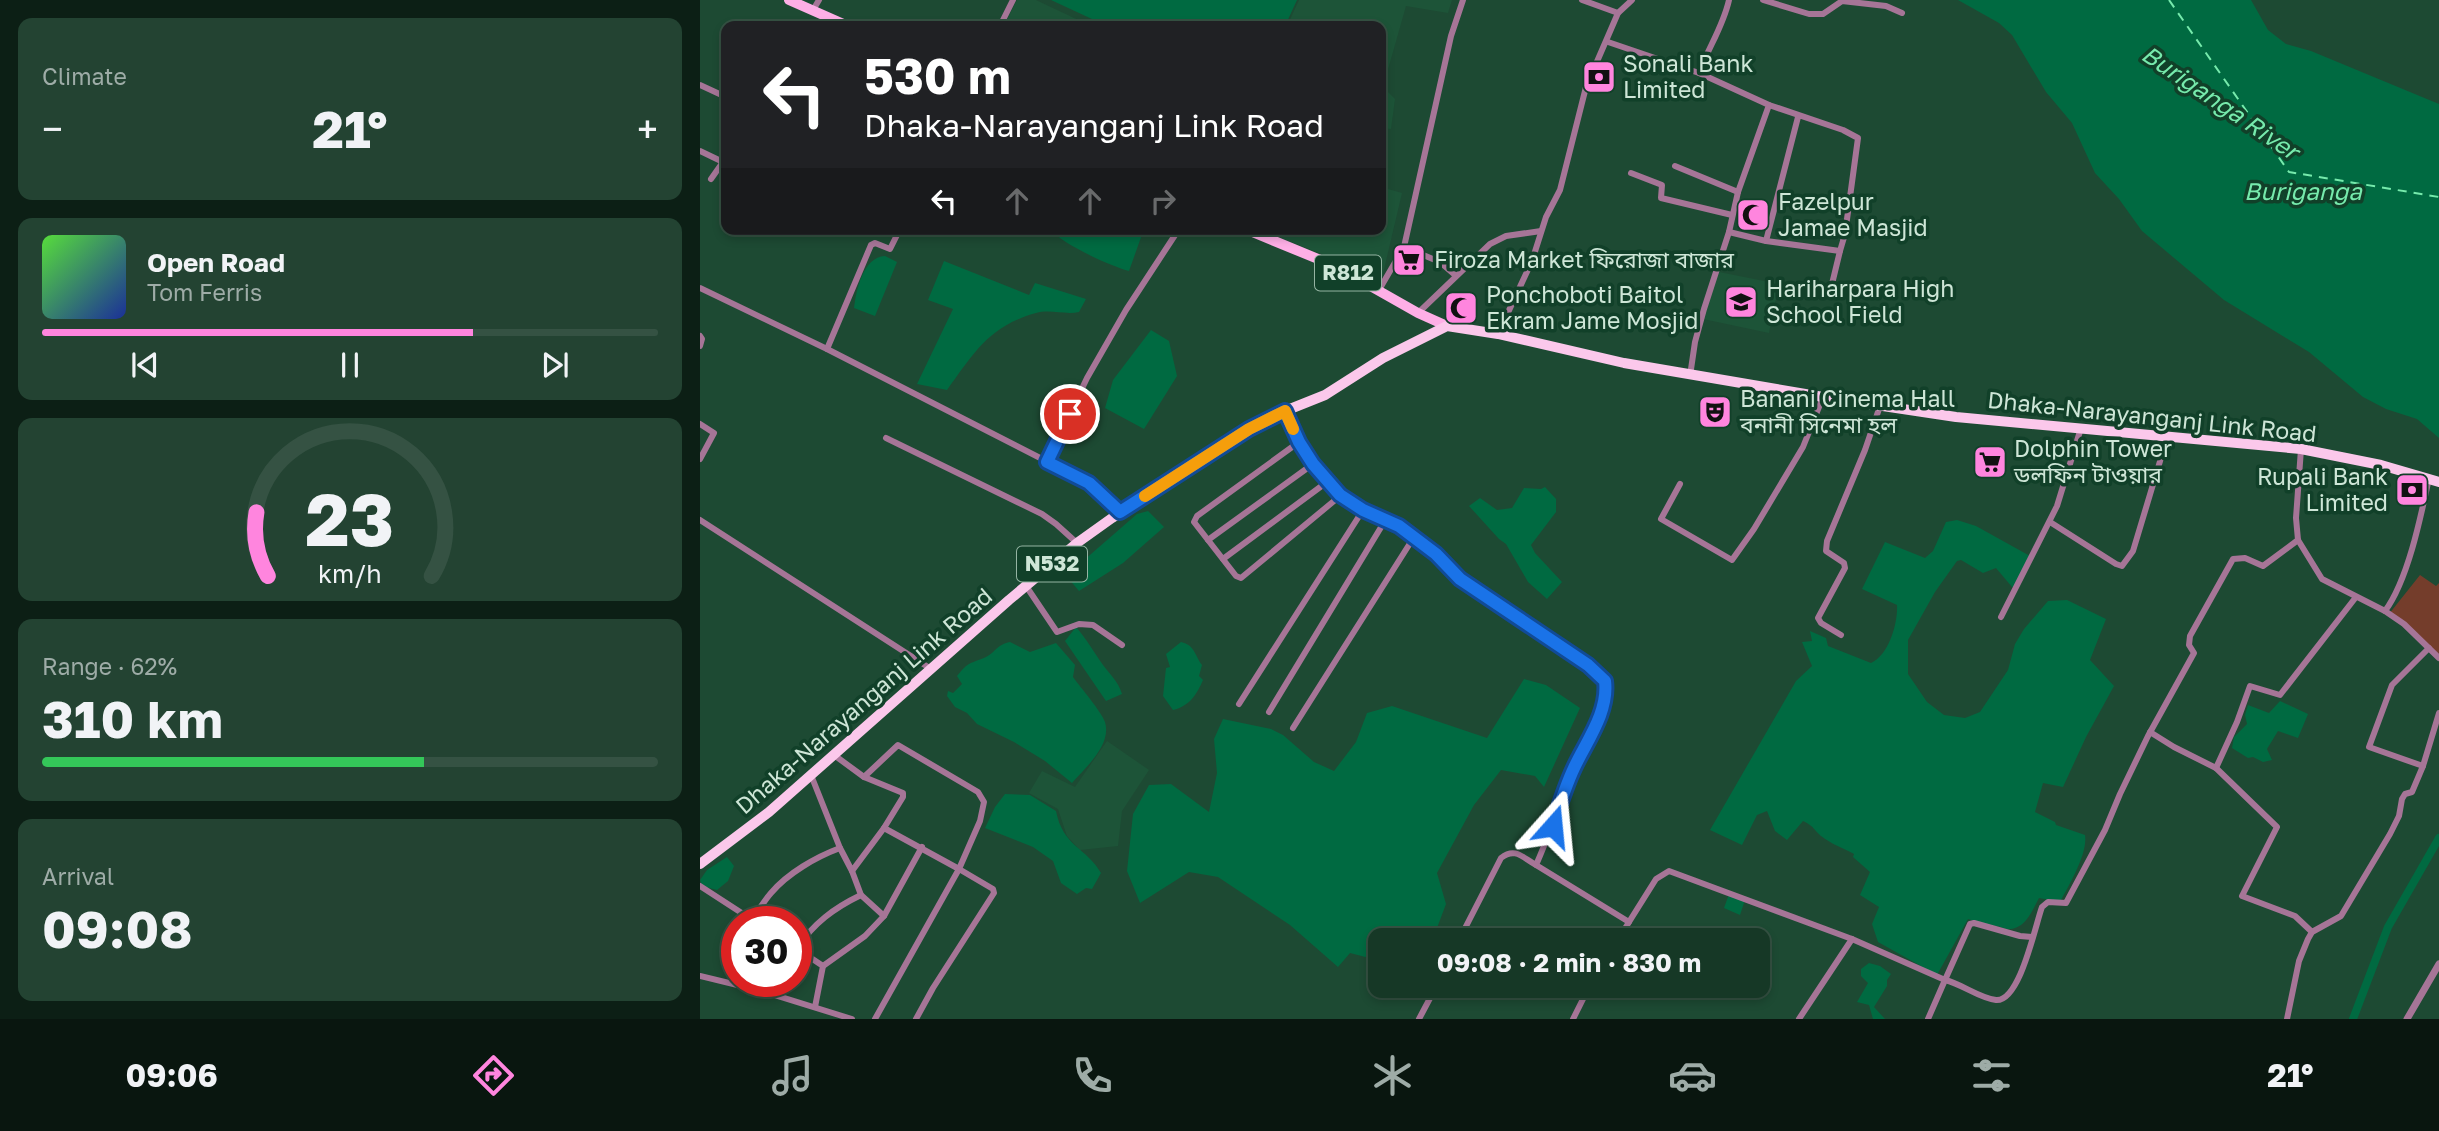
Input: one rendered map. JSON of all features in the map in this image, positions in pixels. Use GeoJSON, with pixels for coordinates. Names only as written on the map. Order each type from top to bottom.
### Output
{"type":"FeatureCollection","features":[{"type":"Feature","properties":{"kind":"highway","name":"Dhaka-Narayanganj Link Road"},"geometry":{"type":"LineString","coordinates":[[700,864],[769,812],[1077,543],[1120,512],[1249,429],[1325,395],[1383,358],[1447,326],[1497,334],[1690,376],[1822,397],[1968,419],[2301,449],[2434,480]]}},
{"type":"Feature","properties":{"kind":"main road"},"geometry":{"type":"LineString","coordinates":[[789,0],[837,21]]}},
{"type":"Feature","properties":{"kind":"main road","name":"R812"},"geometry":{"type":"LineString","coordinates":[[1260,235],[1335,266],[1418,313],[1447,326]]}},
{"type":"Feature","properties":{"kind":"street"},"geometry":{"type":"LineString","coordinates":[[813,10],[819,0]]}},
{"type":"Feature","properties":{"kind":"street"},"geometry":{"type":"LineString","coordinates":[[1002,21],[1013,0]]}},
{"type":"Feature","properties":{"kind":"street"},"geometry":{"type":"LineString","coordinates":[[1379,290],[1404,247],[1451,36],[1463,0]]}},
{"type":"Feature","properties":{"kind":"street"},"geometry":{"type":"LineString","coordinates":[[1582,0],[1618,13]]}},
{"type":"Feature","properties":{"kind":"street"},"geometry":{"type":"LineString","coordinates":[[1497,334],[1532,261],[1541,231],[1563,181],[1586,87],[1618,13],[1632,0]]}},
{"type":"Feature","properties":{"kind":"street"},"geometry":{"type":"LineString","coordinates":[[1699,73],[1706,54],[1719,35],[1729,0]]}},
{"type":"Feature","properties":{"kind":"street"},"geometry":{"type":"LineString","coordinates":[[1763,0],[1809,14],[1823,14],[1842,1],[1886,6],[1902,13]]}},
{"type":"Feature","properties":{"kind":"street"},"geometry":{"type":"LineString","coordinates":[[1608,41],[1699,73],[1798,117],[1843,130],[1858,138],[1845,234],[1832,284]]}},
{"type":"Feature","properties":{"kind":"street"},"geometry":{"type":"LineString","coordinates":[[700,86],[721,95]]}},
{"type":"Feature","properties":{"kind":"street"},"geometry":{"type":"LineString","coordinates":[[1690,376],[1701,320],[1729,232],[1738,191],[1769,105]]}},
{"type":"Feature","properties":{"kind":"street"},"geometry":{"type":"LineString","coordinates":[[1766,241],[1798,117]]}},
{"type":"Feature","properties":{"kind":"street"},"geometry":{"type":"LineString","coordinates":[[700,151],[721,161]]}},
{"type":"Feature","properties":{"kind":"street"},"geometry":{"type":"LineString","coordinates":[[711,179],[721,165]]}},
{"type":"Feature","properties":{"kind":"street"},"geometry":{"type":"LineString","coordinates":[[1675,166],[1738,191]]}},
{"type":"Feature","properties":{"kind":"street"},"geometry":{"type":"LineString","coordinates":[[1631,173],[1662,185],[1661,198],[1732,215]]}},
{"type":"Feature","properties":{"kind":"street"},"geometry":{"type":"LineString","coordinates":[[1418,313],[1490,244],[1506,236],[1541,231]]}},
{"type":"Feature","properties":{"kind":"street"},"geometry":{"type":"LineString","coordinates":[[1729,232],[1766,241],[1840,251]]}},
{"type":"Feature","properties":{"kind":"street"},"geometry":{"type":"LineString","coordinates":[[827,349],[870,245],[875,243],[890,249],[897,235]]}},
{"type":"Feature","properties":{"kind":"street"},"geometry":{"type":"LineString","coordinates":[[1047,462],[1087,378],[1126,310],[1175,235]]}},
{"type":"Feature","properties":{"kind":"street"},"geometry":{"type":"LineString","coordinates":[[1404,247],[1440,262],[1455,275]]}},
{"type":"Feature","properties":{"kind":"street"},"geometry":{"type":"LineString","coordinates":[[700,288],[827,349],[1089,483],[1120,512]]}},
{"type":"Feature","properties":{"kind":"street"},"geometry":{"type":"LineString","coordinates":[[700,336],[700,346]]}},
{"type":"Feature","properties":{"kind":"street"},"geometry":{"type":"LineString","coordinates":[[1680,484],[1661,515],[1663,522],[1731,560],[1754,529],[1803,447],[1822,397]]}},
{"type":"Feature","properties":{"kind":"street"},"geometry":{"type":"LineString","coordinates":[[1841,635],[1818,618],[1845,568],[1844,563],[1826,551],[1827,541],[1865,450],[1880,406]]}},
{"type":"Feature","properties":{"kind":"street"},"geometry":{"type":"LineString","coordinates":[[1285,411],[1299,442],[1313,464],[1340,495],[1363,510],[1387,519],[1414,537],[1436,554],[1460,579],[1588,665],[1605,681],[1602,706],[1595,727],[1573,769],[1536,864]]}},
{"type":"Feature","properties":{"kind":"street"},"geometry":{"type":"LineString","coordinates":[[700,424],[713,433],[700,459]]}},
{"type":"Feature","properties":{"kind":"street"},"geometry":{"type":"LineString","coordinates":[[2001,617],[2050,522],[2081,428]]}},
{"type":"Feature","properties":{"kind":"street"},"geometry":{"type":"LineString","coordinates":[[886,438],[1042,514],[1077,543]]}},
{"type":"Feature","properties":{"kind":"street"},"geometry":{"type":"LineString","coordinates":[[2050,522],[2122,566],[2133,551],[2167,438]]}},
{"type":"Feature","properties":{"kind":"street"},"geometry":{"type":"LineString","coordinates":[[1299,442],[1194,519],[1194,523],[1236,576],[1241,578],[1340,495]]}},
{"type":"Feature","properties":{"kind":"street"},"geometry":{"type":"LineString","coordinates":[[2301,449],[2296,518],[2298,540],[2322,579],[2385,611],[2404,624],[2439,658]]}},
{"type":"Feature","properties":{"kind":"street"},"geometry":{"type":"LineString","coordinates":[[1208,540],[1313,464]]}},
{"type":"Feature","properties":{"kind":"street"},"geometry":{"type":"LineString","coordinates":[[2385,611],[2395,598],[2434,480]]}},
{"type":"Feature","properties":{"kind":"street"},"geometry":{"type":"LineString","coordinates":[[1223,559],[1327,482]]}},
{"type":"Feature","properties":{"kind":"street"},"geometry":{"type":"LineString","coordinates":[[1239,704],[1363,510]]}},
{"type":"Feature","properties":{"kind":"street"},"geometry":{"type":"LineString","coordinates":[[1269,712],[1387,519]]}},
{"type":"Feature","properties":{"kind":"street"},"geometry":{"type":"LineString","coordinates":[[700,520],[931,669]]}},
{"type":"Feature","properties":{"kind":"street"},"geometry":{"type":"LineString","coordinates":[[1293,728],[1414,537]]}},
{"type":"Feature","properties":{"kind":"street"},"geometry":{"type":"LineString","coordinates":[[1625,928],[1656,879],[1669,871],[1852,939],[1994,1000],[2003,999],[2023,971],[2042,907],[2048,902],[2066,903],[2096,848],[2150,732],[2194,653],[2189,645],[2190,636],[2233,559],[2245,558],[2263,565],[2298,540]]}},
{"type":"Feature","properties":{"kind":"street"},"geometry":{"type":"LineString","coordinates":[[1027,586],[1057,632],[1079,624],[1093,625],[1122,645]]}},
{"type":"Feature","properties":{"kind":"street"},"geometry":{"type":"LineString","coordinates":[[2216,768],[2250,686],[2280,695],[2356,597]]}},
{"type":"Feature","properties":{"kind":"street"},"geometry":{"type":"LineString","coordinates":[[2423,766],[2369,747],[2392,685],[2428,648]]}},
{"type":"Feature","properties":{"kind":"street"},"geometry":{"type":"LineString","coordinates":[[2287,1019],[2299,961],[2312,932],[2340,916],[2390,834],[2399,816],[2402,799],[2412,792],[2423,766],[2439,713]]}},
{"type":"Feature","properties":{"kind":"street"},"geometry":{"type":"LineString","coordinates":[[2150,732],[2216,768],[2277,827],[2242,896],[2295,916],[2312,932]]}},
{"type":"Feature","properties":{"kind":"street"},"geometry":{"type":"LineString","coordinates":[[864,777],[898,745],[978,792],[984,802],[983,813],[956,867],[875,1019]]}},
{"type":"Feature","properties":{"kind":"street"},"geometry":{"type":"LineString","coordinates":[[834,754],[864,777],[903,793],[884,828],[852,871]]}},
{"type":"Feature","properties":{"kind":"street"},"geometry":{"type":"LineString","coordinates":[[811,775],[861,895],[884,916]]}},
{"type":"Feature","properties":{"kind":"street"},"geometry":{"type":"LineString","coordinates":[[884,828],[956,867],[993,889],[994,893],[916,1019]]}},
{"type":"Feature","properties":{"kind":"street"},"geometry":{"type":"LineString","coordinates":[[763,906],[771,892],[789,877],[823,854],[840,848]]}},
{"type":"Feature","properties":{"kind":"street"},"geometry":{"type":"LineString","coordinates":[[815,1007],[823,966],[865,936],[884,916],[923,848]]}},
{"type":"Feature","properties":{"kind":"street"},"geometry":{"type":"LineString","coordinates":[[1465,928],[1501,858],[1509,852],[1536,864],[1629,922]]}},
{"type":"Feature","properties":{"kind":"street"},"geometry":{"type":"LineString","coordinates":[[700,886],[731,906]]}},
{"type":"Feature","properties":{"kind":"street"},"geometry":{"type":"LineString","coordinates":[[812,928],[825,916],[861,895]]}},
{"type":"Feature","properties":{"kind":"street"},"geometry":{"type":"LineString","coordinates":[[1927,1019],[1970,924],[2032,937]]}},
{"type":"Feature","properties":{"kind":"street"},"geometry":{"type":"LineString","coordinates":[[1802,1018],[1852,939]]}},
{"type":"Feature","properties":{"kind":"street"},"geometry":{"type":"LineString","coordinates":[[812,959],[823,966]]}},
{"type":"Feature","properties":{"kind":"street"},"geometry":{"type":"LineString","coordinates":[[2407,1019],[2439,964]]}},
{"type":"Feature","properties":{"kind":"street"},"geometry":{"type":"LineString","coordinates":[[700,976],[852,1019]]}},
{"type":"Feature","properties":{"kind":"street"},"geometry":{"type":"LineString","coordinates":[[1419,1019],[1430,998]]}},
{"type":"Feature","properties":{"kind":"street"},"geometry":{"type":"LineString","coordinates":[[1573,1019],[1584,998]]}},
{"type":"Feature","properties":{"kind":"shaded area"},"geometry":{"type":"Polygon","coordinates":[[[1017,0],[1036,0],[1080,21],[1006,21],[1017,0]]]}},
{"type":"Feature","properties":{"kind":"shaded area"},"geometry":{"type":"Polygon","coordinates":[[[1299,0],[1452,0],[1448,13],[1406,6],[1386,76],[1386,21],[1289,21],[1299,0]]]}},
{"type":"Feature","properties":{"kind":"shaded area"},"geometry":{"type":"Polygon","coordinates":[[[1386,90],[1395,99],[1391,129],[1386,128],[1386,90]]]}},
{"type":"Feature","properties":{"kind":"shaded area"},"geometry":{"type":"Polygon","coordinates":[[[1386,188],[1402,193],[1382,278],[1274,235],[1386,235],[1386,188]]]}},
{"type":"Feature","properties":{"kind":"shaded area","name":"Hariharpara High School Field"},"geometry":{"type":"Polygon","coordinates":[[[1714,271],[1779,284],[1769,333],[1703,319],[1714,271]]]}},
{"type":"Feature","properties":{"kind":"shaded area"},"geometry":{"type":"Polygon","coordinates":[[[2420,575],[2436,586],[2439,583],[2439,659],[2389,614],[2420,575]]]}},
{"type":"Feature","properties":{"kind":"shaded area"},"geometry":{"type":"Polygon","coordinates":[[[1107,741],[1149,770],[1122,811],[1118,846],[1080,850],[1067,836],[1058,809],[1029,793],[1042,771],[1075,787],[1107,741]]]}},
{"type":"Feature","properties":{"kind":"water"},"geometry":{"type":"Polygon","coordinates":[[[1051,0],[1297,0],[1287,21],[1096,21],[1051,0]]]}},
{"type":"Feature","properties":{"kind":"water","name":"Buriganga"},"geometry":{"type":"Polygon","coordinates":[[[1958,0],[2251,0],[2268,30],[2286,44],[2311,51],[2439,104],[2439,438],[2417,419],[2386,409],[2363,397],[2309,352],[2224,300],[2142,231],[2119,199],[2095,173],[2072,123],[2046,92],[2012,35],[1999,23],[1958,0]]]}},
{"type":"Feature","properties":{"kind":"water"},"geometry":{"type":"Polygon","coordinates":[[[1056,235],[1142,235],[1129,271],[1087,254],[1056,235]]]}},
{"type":"Feature","properties":{"kind":"water"},"geometry":{"type":"Polygon","coordinates":[[[885,256],[897,262],[875,316],[854,308],[855,301],[866,268],[877,258],[885,256]]]}},
{"type":"Feature","properties":{"kind":"water"},"geometry":{"type":"Polygon","coordinates":[[[944,261],[1029,295],[1035,283],[1086,299],[1079,312],[1041,312],[1006,325],[984,342],[947,390],[917,384],[953,309],[928,300],[944,261]]]}},
{"type":"Feature","properties":{"kind":"water"},"geometry":{"type":"Polygon","coordinates":[[[1151,330],[1169,341],[1177,376],[1144,429],[1105,408],[1113,380],[1151,330]]]}},
{"type":"Feature","properties":{"kind":"water"},"geometry":{"type":"Polygon","coordinates":[[[1545,487],[1556,499],[1556,512],[1531,545],[1562,582],[1547,599],[1528,582],[1506,544],[1469,506],[1480,498],[1497,510],[1512,508],[1524,488],[1545,487]]]}},
{"type":"Feature","properties":{"kind":"water"},"geometry":{"type":"Polygon","coordinates":[[[1148,511],[1164,527],[1123,563],[1079,591],[1063,572],[1083,561],[1137,514],[1148,511]]]}},
{"type":"Feature","properties":{"kind":"water"},"geometry":{"type":"Polygon","coordinates":[[[1957,520],[1976,526],[2030,556],[2015,587],[2012,587],[1996,568],[1983,573],[1961,560],[1957,561],[1935,592],[1908,640],[1908,674],[1927,702],[1944,715],[1965,718],[1980,712],[2008,670],[2015,644],[2024,629],[2048,601],[2067,600],[2106,619],[2090,660],[2114,686],[2063,787],[2043,783],[2035,812],[2056,825],[2085,835],[2081,860],[2060,902],[2039,898],[2027,919],[2013,928],[2006,929],[1968,919],[1937,975],[1878,942],[1872,924],[1879,907],[1860,895],[1870,872],[1853,857],[1854,854],[1825,839],[1810,825],[1803,821],[1787,840],[1775,831],[1767,811],[1757,815],[1742,845],[1710,830],[1796,681],[1812,666],[1802,642],[1812,641],[1810,631],[1826,638],[1828,646],[1871,663],[1877,659],[1891,638],[1897,605],[1862,589],[1885,542],[1925,558],[1933,551],[1946,522],[1957,520]]]}},
{"type":"Feature","properties":{"kind":"water"},"geometry":{"type":"Polygon","coordinates":[[[1076,627],[1122,694],[1106,701],[1065,641],[1076,627]]]}},
{"type":"Feature","properties":{"kind":"water"},"geometry":{"type":"Polygon","coordinates":[[[1010,642],[1030,652],[1056,643],[1075,665],[1073,677],[1105,722],[1105,739],[1101,747],[1072,783],[1045,761],[977,724],[967,713],[955,707],[947,696],[948,691],[953,693],[962,684],[957,676],[964,668],[1010,642]]]}},
{"type":"Feature","properties":{"kind":"water"},"geometry":{"type":"Polygon","coordinates":[[[1181,642],[1194,651],[1202,665],[1199,676],[1203,680],[1192,699],[1173,710],[1163,696],[1166,668],[1170,667],[1166,654],[1181,642]]]}},
{"type":"Feature","properties":{"kind":"water"},"geometry":{"type":"Polygon","coordinates":[[[1524,679],[1546,685],[1580,708],[1544,787],[1535,776],[1501,770],[1474,805],[1437,873],[1446,904],[1437,928],[1368,928],[1368,958],[1350,953],[1338,967],[1290,925],[1218,877],[1189,872],[1140,903],[1127,871],[1133,814],[1149,785],[1171,784],[1209,812],[1217,773],[1214,739],[1223,719],[1271,729],[1283,735],[1314,762],[1334,771],[1356,742],[1367,713],[1392,706],[1487,738],[1524,679]]]}},
{"type":"Feature","properties":{"kind":"water"},"geometry":{"type":"Polygon","coordinates":[[[2280,701],[2308,714],[2298,738],[2278,731],[2267,749],[2272,760],[2263,762],[2253,757],[2248,758],[2232,748],[2234,737],[2247,724],[2245,715],[2248,705],[2269,713],[2280,701]]]}},
{"type":"Feature","properties":{"kind":"water"},"geometry":{"type":"Polygon","coordinates":[[[1005,794],[1030,795],[1056,811],[1059,823],[1069,840],[1089,857],[1101,873],[1092,889],[1086,888],[1077,894],[1061,883],[1053,861],[1033,847],[985,828],[1005,794]]]}},
{"type":"Feature","properties":{"kind":"water"},"geometry":{"type":"Polygon","coordinates":[[[727,857],[734,866],[728,881],[717,890],[702,886],[700,880],[707,870],[727,857]]]}},
{"type":"Feature","properties":{"kind":"water"},"geometry":{"type":"Polygon","coordinates":[[[1729,894],[1745,900],[1740,915],[1724,908],[1729,894]]]}},
{"type":"Feature","properties":{"kind":"water"},"geometry":{"type":"Polygon","coordinates":[[[1869,963],[1880,966],[1891,974],[1874,1007],[1885,1019],[1873,1019],[1869,1005],[1857,1002],[1868,983],[1861,976],[1861,969],[1869,963]]]}},
{"type":"Feature","properties":{"kind":"waterway"},"geometry":{"type":"LineString","coordinates":[[2353,1019],[2388,927],[2439,838]]}},
{"type":"Feature","properties":{"kind":"ferry route"},"geometry":{"type":"LineString","coordinates":[[2169,0],[2289,172],[2439,197]]}},
{"type":"Feature","properties":{"kind":"slow traffic"},"geometry":{"type":"LineString","coordinates":[[1145,496],[1249,429],[1285,411],[1293,429]]}},
{"type":"Feature","properties":{"kind":"place","name":"Sonali Bank Limited"},"geometry":{"type":"Point","coordinates":[1599,77]}},
{"type":"Feature","properties":{"kind":"place","name":"Fazelpur Jamae Masjid"},"geometry":{"type":"Point","coordinates":[1753,215]}},
{"type":"Feature","properties":{"kind":"place","name":"Firoza Market ফিরোজা বাজার"},"geometry":{"type":"Point","coordinates":[1409,260]}},
{"type":"Feature","properties":{"kind":"place","name":"Hariharpara High School Field"},"geometry":{"type":"Point","coordinates":[1741,302]}},
{"type":"Feature","properties":{"kind":"place","name":"Ponchoboti Baitol Ekram Jame Mosjid"},"geometry":{"type":"Point","coordinates":[1461,308]}},
{"type":"Feature","properties":{"kind":"place","name":"Banani Cinema Hall বনানী সিনেমা হল"},"geometry":{"type":"Point","coordinates":[1715,412]}},
{"type":"Feature","properties":{"kind":"place","name":"Dolphin Tower ডলফিন টাওয়ার"},"geometry":{"type":"Point","coordinates":[1990,462]}},
{"type":"Feature","properties":{"kind":"place","name":"Rupali Bank Limited"},"geometry":{"type":"Point","coordinates":[2412,490]}},
{"type":"Feature","properties":{"kind":"route"},"geometry":{"type":"LineString","coordinates":[[1070,414],[1047,462],[1089,483],[1120,512],[1249,429],[1285,411],[1299,442],[1313,464],[1340,495],[1363,510],[1399,526],[1436,554],[1460,579],[1588,665],[1605,681],[1602,706],[1595,727],[1573,769],[1553,826]]}},
{"type":"Feature","properties":{"kind":"water label","name":"Buriganga River"},"geometry":{"type":"Point","coordinates":[2220,103]}}]}
